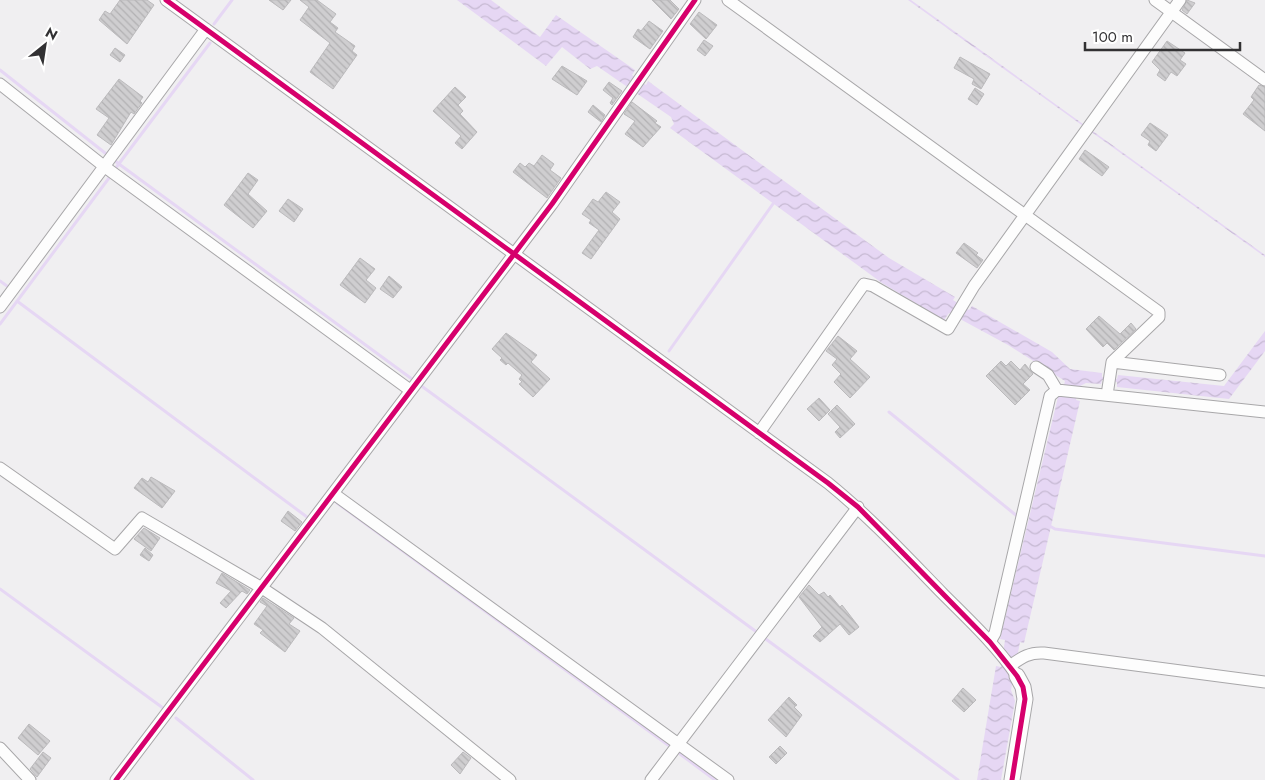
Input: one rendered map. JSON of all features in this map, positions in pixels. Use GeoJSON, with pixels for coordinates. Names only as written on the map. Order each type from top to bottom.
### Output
{"type":"FeatureCollection","features":[{"type":"Feature","properties":{"kind":"street"},"geometry":{"type":"LineString","coordinates":[[166,0],[858,507],[990,642],[1014,671],[1023,687],[1025,699],[1012,780]]}},
{"type":"Feature","properties":{"kind":"street"},"geometry":{"type":"LineString","coordinates":[[116,780],[514,254],[695,0]]}},
{"type":"Feature","properties":{"kind":"street"},"geometry":{"type":"LineString","coordinates":[[728,0],[1159,312],[1159,318],[1111,368],[1108,390]]}},
{"type":"Feature","properties":{"kind":"street"},"geometry":{"type":"LineString","coordinates":[[1155,0],[1265,80]]}},
{"type":"Feature","properties":{"kind":"street"},"geometry":{"type":"LineString","coordinates":[[759,433],[864,284],[873,286],[948,329],[963,303],[1024,216],[1180,0]]}},
{"type":"Feature","properties":{"kind":"street"},"geometry":{"type":"LineString","coordinates":[[0,308],[206,28]]}},
{"type":"Feature","properties":{"kind":"street"},"geometry":{"type":"LineString","coordinates":[[0,84],[109,161],[414,385]]}},
{"type":"Feature","properties":{"kind":"street"},"geometry":{"type":"LineString","coordinates":[[1036,367],[1048,376],[1059,390]]}},
{"type":"Feature","properties":{"kind":"street"},"geometry":{"type":"LineString","coordinates":[[1111,368],[1220,375]]}},
{"type":"Feature","properties":{"kind":"street"},"geometry":{"type":"LineString","coordinates":[[990,642],[995,633],[1050,396],[1059,390],[1084,393],[1108,390],[1265,412]]}},
{"type":"Feature","properties":{"kind":"street"},"geometry":{"type":"LineString","coordinates":[[0,468],[115,548],[142,518],[262,588],[322,628],[510,780]]}},
{"type":"Feature","properties":{"kind":"street"},"geometry":{"type":"LineString","coordinates":[[334,494],[728,780]]}},
{"type":"Feature","properties":{"kind":"street"},"geometry":{"type":"LineString","coordinates":[[651,780],[858,507]]}},
{"type":"Feature","properties":{"kind":"street"},"geometry":{"type":"LineString","coordinates":[[1014,671],[1022,657],[1034,652],[1265,682]]}},
{"type":"Feature","properties":{"kind":"street"},"geometry":{"type":"LineString","coordinates":[[0,748],[30,780]]}},
{"type":"Feature","properties":{"kind":"water"},"geometry":{"type":"Polygon","coordinates":[[[457,0],[491,0],[540,37],[556,15],[635,70],[632,75],[646,85],[648,81],[889,258],[955,297],[953,300],[969,310],[972,306],[1052,352],[1070,369],[1102,373],[1102,377],[1117,379],[1118,375],[1224,386],[1265,331],[1265,351],[1229,399],[1117,387],[1117,382],[1102,380],[1101,384],[1086,383],[1080,386],[1076,400],[1080,401],[1024,643],[1020,642],[1011,690],[1015,701],[1001,780],[977,780],[996,666],[1001,667],[1005,640],[1000,639],[1058,397],[1061,397],[1065,381],[1008,345],[949,313],[944,320],[882,283],[670,128],[674,124],[671,117],[597,66],[590,69],[562,47],[546,66],[457,0]]]}},
{"type":"Feature","properties":{"kind":"water"},"geometry":{"type":"Polygon","coordinates":[[[908,0],[911,0],[1265,255],[1265,257],[908,0]]]}},
{"type":"Feature","properties":{"kind":"building"},"geometry":{"type":"Polygon","coordinates":[[[120,0],[147,0],[154,5],[127,44],[99,20],[105,11],[110,14],[120,0]]]}},
{"type":"Feature","properties":{"kind":"building"},"geometry":{"type":"Polygon","coordinates":[[[269,0],[291,0],[283,10],[269,0]]]}},
{"type":"Feature","properties":{"kind":"building"},"geometry":{"type":"Polygon","coordinates":[[[300,0],[317,0],[336,14],[330,22],[338,28],[335,32],[355,46],[352,51],[357,55],[333,89],[310,72],[330,43],[300,20],[309,7],[300,0]]]}},
{"type":"Feature","properties":{"kind":"building"},"geometry":{"type":"Polygon","coordinates":[[[652,0],[670,0],[679,9],[671,19],[652,0]]]}},
{"type":"Feature","properties":{"kind":"building"},"geometry":{"type":"Polygon","coordinates":[[[1187,0],[1195,3],[1187,14],[1182,10],[1187,0]]]}},
{"type":"Feature","properties":{"kind":"building"},"geometry":{"type":"Polygon","coordinates":[[[699,12],[717,25],[706,39],[690,24],[699,12]]]}},
{"type":"Feature","properties":{"kind":"building"},"geometry":{"type":"Polygon","coordinates":[[[649,21],[663,31],[650,49],[633,37],[638,29],[641,31],[649,21]]]}},
{"type":"Feature","properties":{"kind":"building"},"geometry":{"type":"Polygon","coordinates":[[[704,40],[713,46],[705,56],[697,50],[704,40]]]}},
{"type":"Feature","properties":{"kind":"building"},"geometry":{"type":"Polygon","coordinates":[[[1167,41],[1185,53],[1180,60],[1186,64],[1177,76],[1171,72],[1165,81],[1157,75],[1160,70],[1152,62],[1167,41]]]}},
{"type":"Feature","properties":{"kind":"building"},"geometry":{"type":"Polygon","coordinates":[[[115,48],[125,55],[120,62],[110,55],[115,48]]]}},
{"type":"Feature","properties":{"kind":"building"},"geometry":{"type":"Polygon","coordinates":[[[960,57],[990,74],[981,89],[972,84],[974,79],[954,68],[960,57]]]}},
{"type":"Feature","properties":{"kind":"building"},"geometry":{"type":"Polygon","coordinates":[[[562,66],[587,81],[577,95],[552,79],[562,66]]]}},
{"type":"Feature","properties":{"kind":"building"},"geometry":{"type":"Polygon","coordinates":[[[119,79],[143,97],[140,101],[142,103],[134,114],[131,112],[111,145],[97,135],[109,118],[96,109],[119,79]]]}},
{"type":"Feature","properties":{"kind":"building"},"geometry":{"type":"Polygon","coordinates":[[[609,82],[622,91],[612,105],[610,103],[613,98],[603,90],[609,82]]]}},
{"type":"Feature","properties":{"kind":"building"},"geometry":{"type":"Polygon","coordinates":[[[1259,85],[1265,87],[1265,131],[1243,114],[1254,100],[1251,97],[1259,85]]]}},
{"type":"Feature","properties":{"kind":"building"},"geometry":{"type":"Polygon","coordinates":[[[455,87],[466,97],[458,105],[463,111],[460,114],[477,132],[462,149],[455,143],[461,136],[433,111],[455,87]]]}},
{"type":"Feature","properties":{"kind":"building"},"geometry":{"type":"Polygon","coordinates":[[[975,88],[984,94],[977,105],[968,99],[975,88]]]}},
{"type":"Feature","properties":{"kind":"building"},"geometry":{"type":"Polygon","coordinates":[[[632,102],[657,121],[655,123],[661,127],[643,147],[625,134],[635,121],[624,114],[632,102]]]}},
{"type":"Feature","properties":{"kind":"building"},"geometry":{"type":"Polygon","coordinates":[[[593,105],[605,115],[601,122],[588,112],[593,105]]]}},
{"type":"Feature","properties":{"kind":"building"},"geometry":{"type":"Polygon","coordinates":[[[1150,123],[1168,135],[1156,151],[1148,145],[1150,141],[1141,135],[1150,123]]]}},
{"type":"Feature","properties":{"kind":"building"},"geometry":{"type":"Polygon","coordinates":[[[1085,150],[1109,167],[1102,176],[1079,159],[1085,150]]]}},
{"type":"Feature","properties":{"kind":"building"},"geometry":{"type":"Polygon","coordinates":[[[542,155],[554,164],[550,170],[561,178],[547,198],[513,172],[520,163],[525,167],[529,163],[534,166],[542,155]]]}},
{"type":"Feature","properties":{"kind":"building"},"geometry":{"type":"Polygon","coordinates":[[[248,173],[258,180],[248,194],[267,211],[253,228],[224,205],[248,173]]]}},
{"type":"Feature","properties":{"kind":"building"},"geometry":{"type":"Polygon","coordinates":[[[606,192],[620,202],[612,212],[620,219],[591,259],[582,253],[599,230],[589,223],[591,220],[582,214],[593,199],[598,202],[606,192]]]}},
{"type":"Feature","properties":{"kind":"building"},"geometry":{"type":"Polygon","coordinates":[[[288,199],[303,209],[294,222],[279,211],[288,199]]]}},
{"type":"Feature","properties":{"kind":"building"},"geometry":{"type":"Polygon","coordinates":[[[964,243],[978,253],[976,255],[983,260],[977,268],[956,253],[964,243]]]}},
{"type":"Feature","properties":{"kind":"building"},"geometry":{"type":"Polygon","coordinates":[[[360,258],[375,269],[366,280],[376,288],[365,303],[340,285],[360,258]]]}},
{"type":"Feature","properties":{"kind":"building"},"geometry":{"type":"Polygon","coordinates":[[[389,276],[402,287],[393,298],[380,289],[389,276]]]}},
{"type":"Feature","properties":{"kind":"building"},"geometry":{"type":"Polygon","coordinates":[[[1099,316],[1120,334],[1131,323],[1136,329],[1114,350],[1107,343],[1103,347],[1086,329],[1099,316]]]}},
{"type":"Feature","properties":{"kind":"building"},"geometry":{"type":"Polygon","coordinates":[[[506,333],[537,355],[531,362],[550,379],[533,397],[519,384],[522,382],[519,379],[522,375],[508,363],[506,365],[500,360],[502,358],[492,349],[506,333]]]}},
{"type":"Feature","properties":{"kind":"building"},"geometry":{"type":"Polygon","coordinates":[[[838,336],[857,351],[850,359],[870,377],[850,398],[834,382],[841,374],[832,365],[837,359],[826,351],[838,336]]]}},
{"type":"Feature","properties":{"kind":"building"},"geometry":{"type":"Polygon","coordinates":[[[1001,361],[1006,366],[1011,361],[1020,370],[1025,364],[1033,374],[1023,384],[1030,390],[1015,405],[986,376],[1001,361]]]}},
{"type":"Feature","properties":{"kind":"building"},"geometry":{"type":"Polygon","coordinates":[[[819,398],[830,410],[819,421],[807,409],[819,398]]]}},
{"type":"Feature","properties":{"kind":"building"},"geometry":{"type":"Polygon","coordinates":[[[837,405],[855,424],[840,438],[835,432],[840,427],[828,414],[837,405]]]}},
{"type":"Feature","properties":{"kind":"building"},"geometry":{"type":"Polygon","coordinates":[[[151,477],[175,491],[162,508],[134,488],[142,478],[148,482],[151,477]]]}},
{"type":"Feature","properties":{"kind":"building"},"geometry":{"type":"Polygon","coordinates":[[[288,511],[302,522],[295,531],[281,521],[288,511]]]}},
{"type":"Feature","properties":{"kind":"building"},"geometry":{"type":"Polygon","coordinates":[[[144,528],[160,538],[151,551],[134,539],[144,528]]]}},
{"type":"Feature","properties":{"kind":"building"},"geometry":{"type":"Polygon","coordinates":[[[145,548],[153,555],[149,561],[140,555],[145,548]]]}},
{"type":"Feature","properties":{"kind":"building"},"geometry":{"type":"Polygon","coordinates":[[[222,573],[250,590],[247,594],[242,591],[226,608],[220,603],[231,591],[216,583],[222,573]]]}},
{"type":"Feature","properties":{"kind":"building"},"geometry":{"type":"Polygon","coordinates":[[[809,585],[819,595],[824,592],[828,597],[830,595],[840,607],[842,605],[859,627],[849,635],[840,624],[820,642],[813,636],[822,627],[799,597],[809,585]]]}},
{"type":"Feature","properties":{"kind":"building"},"geometry":{"type":"Polygon","coordinates":[[[263,598],[294,618],[289,624],[300,631],[285,652],[260,633],[263,630],[254,624],[267,606],[260,602],[263,598]]]}},
{"type":"Feature","properties":{"kind":"building"},"geometry":{"type":"Polygon","coordinates":[[[963,688],[976,700],[964,712],[952,701],[963,688]]]}},
{"type":"Feature","properties":{"kind":"building"},"geometry":{"type":"Polygon","coordinates":[[[789,697],[797,705],[794,707],[802,715],[786,737],[768,720],[789,697]]]}},
{"type":"Feature","properties":{"kind":"building"},"geometry":{"type":"Polygon","coordinates":[[[29,724],[50,741],[38,755],[18,738],[29,724]]]}},
{"type":"Feature","properties":{"kind":"building"},"geometry":{"type":"Polygon","coordinates":[[[780,746],[787,753],[776,764],[769,757],[780,746]]]}},
{"type":"Feature","properties":{"kind":"building"},"geometry":{"type":"Polygon","coordinates":[[[43,752],[51,758],[37,777],[30,769],[43,752]]]}},
{"type":"Feature","properties":{"kind":"building"},"geometry":{"type":"Polygon","coordinates":[[[463,752],[471,758],[460,774],[451,765],[463,752]]]}},
{"type":"Feature","properties":{"kind":"waterway"},"geometry":{"type":"LineString","coordinates":[[214,24],[232,0]]}},
{"type":"Feature","properties":{"kind":"waterway"},"geometry":{"type":"LineString","coordinates":[[115,169],[210,43]]}},
{"type":"Feature","properties":{"kind":"waterway"},"geometry":{"type":"LineString","coordinates":[[0,70],[119,164],[758,633]]}},
{"type":"Feature","properties":{"kind":"waterway"},"geometry":{"type":"LineString","coordinates":[[0,324],[109,178]]}},
{"type":"Feature","properties":{"kind":"waterway"},"geometry":{"type":"LineString","coordinates":[[669,351],[775,201]]}},
{"type":"Feature","properties":{"kind":"waterway"},"geometry":{"type":"LineString","coordinates":[[0,281],[7,286]]}},
{"type":"Feature","properties":{"kind":"waterway"},"geometry":{"type":"LineString","coordinates":[[17,301],[307,517]]}},
{"type":"Feature","properties":{"kind":"waterway"},"geometry":{"type":"LineString","coordinates":[[889,412],[1017,516]]}},
{"type":"Feature","properties":{"kind":"waterway"},"geometry":{"type":"LineString","coordinates":[[337,503],[668,745]]}},
{"type":"Feature","properties":{"kind":"waterway"},"geometry":{"type":"LineString","coordinates":[[1048,525],[1055,529],[1265,556]]}},
{"type":"Feature","properties":{"kind":"waterway"},"geometry":{"type":"LineString","coordinates":[[0,589],[163,708]]}},
{"type":"Feature","properties":{"kind":"waterway"},"geometry":{"type":"LineString","coordinates":[[763,637],[958,780]]}},
{"type":"Feature","properties":{"kind":"waterway"},"geometry":{"type":"LineString","coordinates":[[176,718],[253,780]]}},
{"type":"Feature","properties":{"kind":"waterway"},"geometry":{"type":"LineString","coordinates":[[680,754],[715,780]]}},
{"type":"Feature","properties":{"kind":"cycle path"},"geometry":{"type":"LineString","coordinates":[[166,0],[828,483],[858,507],[990,642],[1017,676],[1023,687],[1025,699],[1012,780]]}},
{"type":"Feature","properties":{"kind":"cycle path"},"geometry":{"type":"LineString","coordinates":[[116,780],[552,204],[695,0]]}}]}
